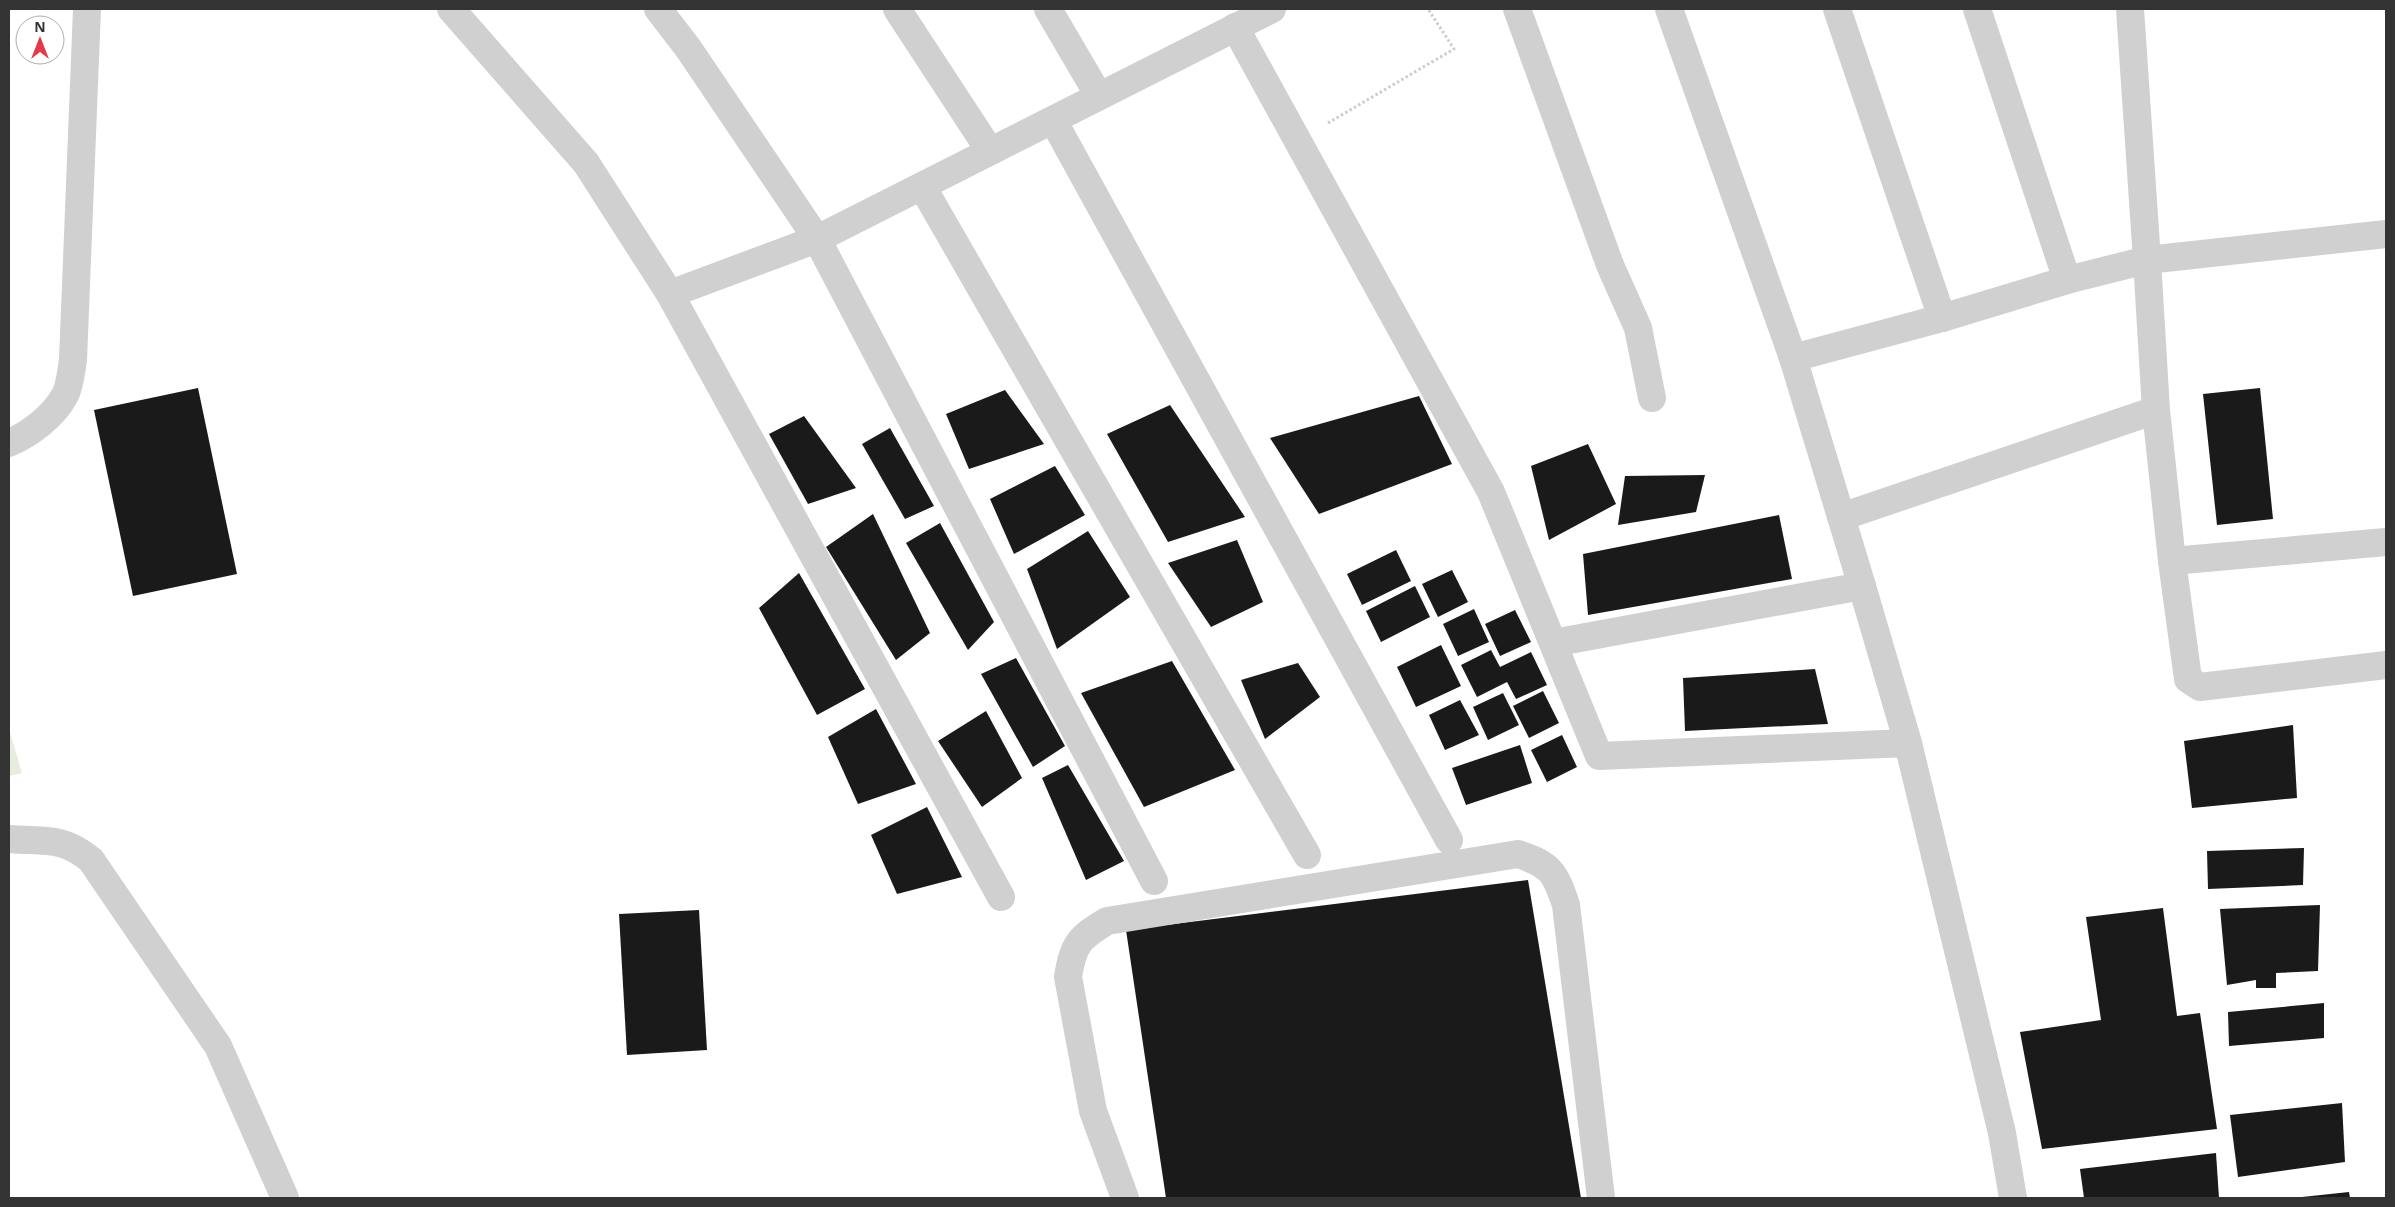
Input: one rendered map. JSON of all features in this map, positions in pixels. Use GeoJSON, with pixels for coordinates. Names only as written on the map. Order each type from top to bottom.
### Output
{"type":"FeatureCollection","features":[{"type":"Feature","properties":{"kind":"street"},"geometry":{"type":"LineString","coordinates":[[9,442],[18,439],[45,420],[66,394],[73,360],[87,9]]}},
{"type":"Feature","properties":{"kind":"street"},"geometry":{"type":"LineString","coordinates":[[451,9],[586,163],[670,294],[1001,897]]}},
{"type":"Feature","properties":{"kind":"street"},"geometry":{"type":"LineString","coordinates":[[658,9],[688,48],[817,239],[1154,881]]}},
{"type":"Feature","properties":{"kind":"street"},"geometry":{"type":"LineString","coordinates":[[897,9],[990,151]]}},
{"type":"Feature","properties":{"kind":"street"},"geometry":{"type":"LineString","coordinates":[[1048,9],[1099,96]]}},
{"type":"Feature","properties":{"kind":"street"},"geometry":{"type":"LineString","coordinates":[[670,294],[817,239],[1272,9]]}},
{"type":"Feature","properties":{"kind":"street"},"geometry":{"type":"LineString","coordinates":[[1517,9],[1610,265],[1638,328],[1652,398]]}},
{"type":"Feature","properties":{"kind":"street"},"geometry":{"type":"LineString","coordinates":[[1669,9],[1793,358],[1908,743],[2002,1133],[2013,1198]]}},
{"type":"Feature","properties":{"kind":"street"},"geometry":{"type":"LineString","coordinates":[[1836,9],[1942,318]]}},
{"type":"Feature","properties":{"kind":"street"},"geometry":{"type":"LineString","coordinates":[[1977,9],[2067,280]]}},
{"type":"Feature","properties":{"kind":"street"},"geometry":{"type":"LineString","coordinates":[[2130,9],[2156,410],[2172,561],[2188,679],[2200,687],[2386,665]]}},
{"type":"Feature","properties":{"kind":"street"},"geometry":{"type":"LineString","coordinates":[[1236,27],[1491,492],[1599,756],[1908,743]]}},
{"type":"Feature","properties":{"kind":"street"},"geometry":{"type":"LineString","coordinates":[[1053,120],[1448,840]]}},
{"type":"Feature","properties":{"kind":"street"},"geometry":{"type":"LineString","coordinates":[[922,186],[1307,855]]}},
{"type":"Feature","properties":{"kind":"street"},"geometry":{"type":"LineString","coordinates":[[1793,358],[1942,318],[2067,280],[2147,260],[2386,234]]}},
{"type":"Feature","properties":{"kind":"street"},"geometry":{"type":"LineString","coordinates":[[1841,517],[2156,410]]}},
{"type":"Feature","properties":{"kind":"street"},"geometry":{"type":"LineString","coordinates":[[2172,561],[2386,542]]}},
{"type":"Feature","properties":{"kind":"street"},"geometry":{"type":"LineString","coordinates":[[1553,642],[1862,586]]}},
{"type":"Feature","properties":{"kind":"street"},"geometry":{"type":"LineString","coordinates":[[9,839],[57,841],[76,848],[91,860],[218,1046],[285,1198]]}},
{"type":"Feature","properties":{"kind":"street"},"geometry":{"type":"LineString","coordinates":[[1125,1198],[1093,1111],[1068,977],[1071,956],[1084,935],[1107,921],[1518,854],[1542,862],[1558,883],[1566,905],[1601,1198]]}},
{"type":"Feature","properties":{"kind":"path"},"geometry":{"type":"LineString","coordinates":[[1298,141],[1454,49],[1428,9]]}},
{"type":"Feature","properties":{"kind":"shaded area"},"geometry":{"type":"Polygon","coordinates":[[[9,729],[22,773],[9,776],[9,729]]]}},
{"type":"Feature","properties":{"kind":"building"},"geometry":{"type":"Polygon","coordinates":[[[198,388],[237,574],[133,596],[94,410],[198,388]]]}},
{"type":"Feature","properties":{"kind":"building"},"geometry":{"type":"Polygon","coordinates":[[[2260,388],[2273,519],[2217,525],[2203,394],[2260,388]]]}},
{"type":"Feature","properties":{"kind":"building"},"geometry":{"type":"Polygon","coordinates":[[[1005,390],[1044,444],[969,469],[946,414],[1005,390]]]}},
{"type":"Feature","properties":{"kind":"building"},"geometry":{"type":"Polygon","coordinates":[[[1419,396],[1452,464],[1319,514],[1270,438],[1419,396]]]}},
{"type":"Feature","properties":{"kind":"building"},"geometry":{"type":"Polygon","coordinates":[[[1170,405],[1245,517],[1168,542],[1107,434],[1170,405]]]}},
{"type":"Feature","properties":{"kind":"building"},"geometry":{"type":"Polygon","coordinates":[[[804,416],[856,488],[808,504],[769,434],[804,416]]]}},
{"type":"Feature","properties":{"kind":"building"},"geometry":{"type":"Polygon","coordinates":[[[890,428],[934,506],[905,519],[862,444],[890,428]]]}},
{"type":"Feature","properties":{"kind":"building"},"geometry":{"type":"Polygon","coordinates":[[[1588,444],[1616,504],[1549,540],[1531,466],[1588,444]]]}},
{"type":"Feature","properties":{"kind":"building"},"geometry":{"type":"Polygon","coordinates":[[[1055,466],[1085,515],[1014,554],[990,499],[1055,466]]]}},
{"type":"Feature","properties":{"kind":"building"},"geometry":{"type":"Polygon","coordinates":[[[1705,475],[1696,512],[1618,525],[1625,476],[1705,475]]]}},
{"type":"Feature","properties":{"kind":"building"},"geometry":{"type":"Polygon","coordinates":[[[873,514],[930,633],[896,660],[826,547],[873,514]]]}},
{"type":"Feature","properties":{"kind":"building"},"geometry":{"type":"Polygon","coordinates":[[[1779,515],[1792,579],[1588,615],[1583,554],[1779,515]]]}},
{"type":"Feature","properties":{"kind":"building"},"geometry":{"type":"Polygon","coordinates":[[[940,523],[994,622],[968,650],[906,543],[940,523]]]}},
{"type":"Feature","properties":{"kind":"building"},"geometry":{"type":"Polygon","coordinates":[[[1088,531],[1130,597],[1057,649],[1027,569],[1088,531]]]}},
{"type":"Feature","properties":{"kind":"building"},"geometry":{"type":"Polygon","coordinates":[[[1237,540],[1263,602],[1211,627],[1168,563],[1237,540]]]}},
{"type":"Feature","properties":{"kind":"building"},"geometry":{"type":"Polygon","coordinates":[[[1396,550],[1411,581],[1362,605],[1347,574],[1396,550]]]}},
{"type":"Feature","properties":{"kind":"building"},"geometry":{"type":"Polygon","coordinates":[[[1452,570],[1468,602],[1438,617],[1422,584],[1452,570]]]}},
{"type":"Feature","properties":{"kind":"building"},"geometry":{"type":"Polygon","coordinates":[[[799,573],[865,689],[817,715],[759,608],[799,573]]]}},
{"type":"Feature","properties":{"kind":"building"},"geometry":{"type":"Polygon","coordinates":[[[1415,586],[1430,617],[1381,642],[1366,611],[1415,586]]]}},
{"type":"Feature","properties":{"kind":"building"},"geometry":{"type":"Polygon","coordinates":[[[1474,609],[1489,642],[1458,656],[1443,624],[1474,609]]]}},
{"type":"Feature","properties":{"kind":"building"},"geometry":{"type":"Polygon","coordinates":[[[1515,610],[1531,642],[1500,656],[1485,624],[1515,610]]]}},
{"type":"Feature","properties":{"kind":"building"},"geometry":{"type":"Polygon","coordinates":[[[1441,645],[1461,686],[1416,707],[1397,667],[1441,645]]]}},
{"type":"Feature","properties":{"kind":"building"},"geometry":{"type":"Polygon","coordinates":[[[1491,650],[1500,667],[1531,652],[1547,685],[1516,699],[1507,682],[1477,697],[1461,665],[1491,650]]]}},
{"type":"Feature","properties":{"kind":"building"},"geometry":{"type":"Polygon","coordinates":[[[1016,658],[1065,746],[1033,767],[981,674],[1016,658]]]}},
{"type":"Feature","properties":{"kind":"building"},"geometry":{"type":"Polygon","coordinates":[[[1172,661],[1235,770],[1144,807],[1081,693],[1172,661]]]}},
{"type":"Feature","properties":{"kind":"building"},"geometry":{"type":"Polygon","coordinates":[[[1298,663],[1320,697],[1265,739],[1241,680],[1298,663]]]}},
{"type":"Feature","properties":{"kind":"building"},"geometry":{"type":"Polygon","coordinates":[[[1815,669],[1828,724],[1685,731],[1683,678],[1815,669]]]}},
{"type":"Feature","properties":{"kind":"building"},"geometry":{"type":"Polygon","coordinates":[[[1543,691],[1559,723],[1529,738],[1513,706],[1543,691]]]}},
{"type":"Feature","properties":{"kind":"building"},"geometry":{"type":"Polygon","coordinates":[[[1503,693],[1519,725],[1488,740],[1473,707],[1503,693]]]}},
{"type":"Feature","properties":{"kind":"building"},"geometry":{"type":"Polygon","coordinates":[[[1460,700],[1479,735],[1445,750],[1429,715],[1460,700]]]}},
{"type":"Feature","properties":{"kind":"building"},"geometry":{"type":"Polygon","coordinates":[[[876,709],[916,784],[858,804],[828,737],[876,709]]]}},
{"type":"Feature","properties":{"kind":"building"},"geometry":{"type":"Polygon","coordinates":[[[986,711],[1022,778],[982,807],[938,741],[986,711]]]}},
{"type":"Feature","properties":{"kind":"building"},"geometry":{"type":"Polygon","coordinates":[[[2293,725],[2297,798],[2192,808],[2184,741],[2293,725]]]}},
{"type":"Feature","properties":{"kind":"building"},"geometry":{"type":"Polygon","coordinates":[[[1562,735],[1577,767],[1547,782],[1531,750],[1562,735]]]}},
{"type":"Feature","properties":{"kind":"building"},"geometry":{"type":"Polygon","coordinates":[[[1520,745],[1532,783],[1466,805],[1452,768],[1520,745]]]}},
{"type":"Feature","properties":{"kind":"building"},"geometry":{"type":"Polygon","coordinates":[[[1068,765],[1124,861],[1086,880],[1042,778],[1068,765]]]}},
{"type":"Feature","properties":{"kind":"building"},"geometry":{"type":"Polygon","coordinates":[[[927,807],[962,877],[897,894],[871,835],[927,807]]]}},
{"type":"Feature","properties":{"kind":"building"},"geometry":{"type":"Polygon","coordinates":[[[2304,848],[2303,885],[2208,889],[2207,851],[2304,848]]]}},
{"type":"Feature","properties":{"kind":"building"},"geometry":{"type":"Polygon","coordinates":[[[1528,880],[1581,1198],[1166,1198],[1126,930],[1528,880]]]}},
{"type":"Feature","properties":{"kind":"building"},"geometry":{"type":"Polygon","coordinates":[[[2320,905],[2318,971],[2276,973],[2276,988],[2256,988],[2256,980],[2227,985],[2220,909],[2320,905]]]}},
{"type":"Feature","properties":{"kind":"building"},"geometry":{"type":"Polygon","coordinates":[[[2163,908],[2177,1016],[2200,1013],[2217,1129],[2042,1149],[2020,1032],[2101,1020],[2086,917],[2163,908]]]}},
{"type":"Feature","properties":{"kind":"building"},"geometry":{"type":"Polygon","coordinates":[[[699,910],[707,1050],[627,1055],[619,914],[699,910]]]}},
{"type":"Feature","properties":{"kind":"building"},"geometry":{"type":"Polygon","coordinates":[[[2324,1003],[2324,1038],[2229,1046],[2228,1012],[2324,1003]]]}},
{"type":"Feature","properties":{"kind":"building"},"geometry":{"type":"Polygon","coordinates":[[[2342,1103],[2345,1162],[2238,1177],[2230,1115],[2342,1103]]]}},
{"type":"Feature","properties":{"kind":"building"},"geometry":{"type":"Polygon","coordinates":[[[2216,1153],[2219,1198],[2084,1198],[2080,1169],[2216,1153]]]}},
{"type":"Feature","properties":{"kind":"building"},"geometry":{"type":"Polygon","coordinates":[[[2349,1192],[2350,1198],[2302,1198],[2302,1197],[2349,1192]]]}}]}
